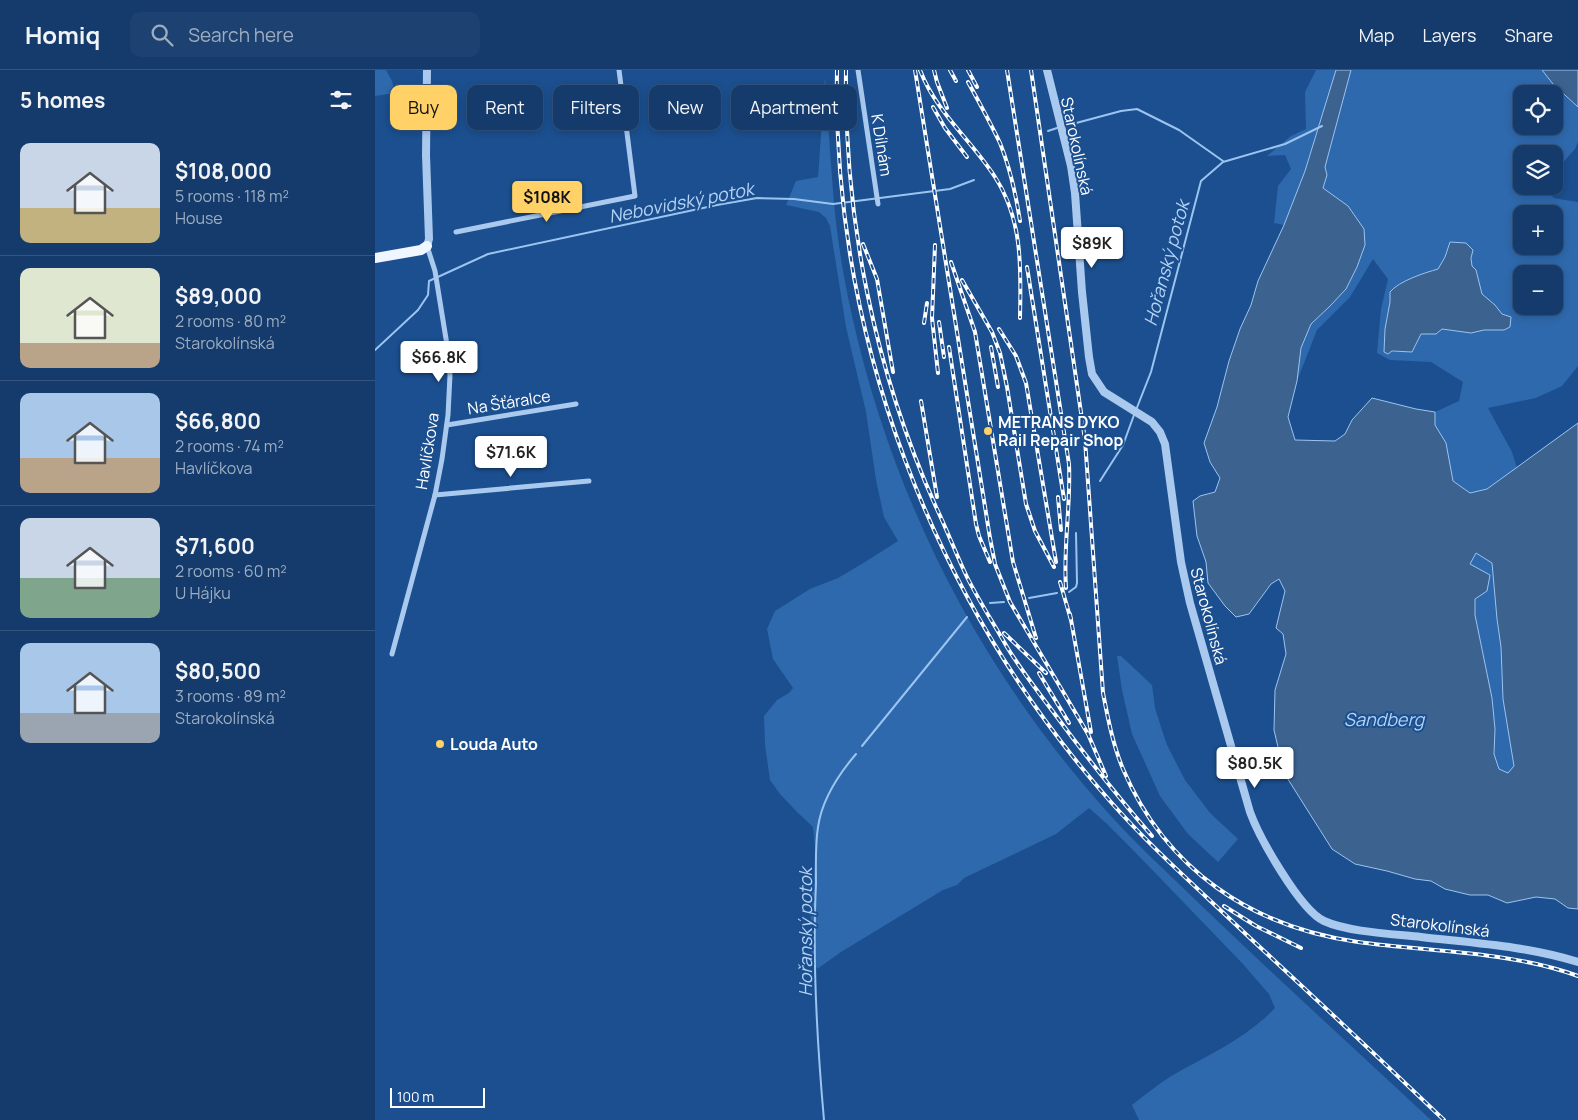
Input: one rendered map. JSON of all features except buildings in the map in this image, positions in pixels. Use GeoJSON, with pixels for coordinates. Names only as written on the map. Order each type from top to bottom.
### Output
{"type":"FeatureCollection","features":[{"type":"Feature","properties":{"kind":"main road"},"geometry":{"type":"LineString","coordinates":[[375,258],[421,250],[427,246]]}},
{"type":"Feature","properties":{"kind":"street","name":"Havlíčkova"},"geometry":{"type":"LineString","coordinates":[[393,654],[443,459],[450,375],[438,287],[427,246],[429,239],[426,155],[427,70]]}},
{"type":"Feature","properties":{"kind":"street"},"geometry":{"type":"LineString","coordinates":[[456,232],[635,196],[619,70]]}},
{"type":"Feature","properties":{"kind":"street","name":"K Dílnám"},"geometry":{"type":"LineString","coordinates":[[858,70],[878,204]]}},
{"type":"Feature","properties":{"kind":"street","name":"Starokolínská"},"geometry":{"type":"LineString","coordinates":[[1047,70],[1071,166],[1075,193],[1082,292],[1092,374],[1104,392],[1152,422],[1161,432],[1165,444],[1181,562],[1190,603],[1253,820],[1269,852],[1303,902],[1312,913],[1323,920],[1348,928],[1532,950],[1578,962]]}},
{"type":"Feature","properties":{"kind":"street","name":"Na Šťáralce"},"geometry":{"type":"LineString","coordinates":[[447,425],[576,404]]}},
{"type":"Feature","properties":{"kind":"street"},"geometry":{"type":"LineString","coordinates":[[435,495],[589,481]]}},
{"type":"Feature","properties":{"kind":"shaded area"},"geometry":{"type":"Polygon","coordinates":[[[375,70],[386,70],[393,85],[390,85],[390,94],[375,96],[375,70]]]}},
{"type":"Feature","properties":{"kind":"shaded area"},"geometry":{"type":"Polygon","coordinates":[[[1316,70],[1336,70],[1305,171],[1284,225],[1274,223],[1278,186],[1291,169],[1285,155],[1267,156],[1291,136],[1306,129],[1305,92],[1316,70]]]}},
{"type":"Feature","properties":{"kind":"shaded area"},"geometry":{"type":"Polygon","coordinates":[[[1351,70],[1542,70],[1554,85],[1513,85],[1513,135],[1563,135],[1563,93],[1578,107],[1578,142],[1575,149],[1563,162],[1563,145],[1513,145],[1513,195],[1551,195],[1554,198],[1578,202],[1578,366],[1562,386],[1536,398],[1488,408],[1512,452],[1517,468],[1487,489],[1470,493],[1453,481],[1446,443],[1435,425],[1435,412],[1459,401],[1463,382],[1431,362],[1390,360],[1377,353],[1381,309],[1388,279],[1373,259],[1350,297],[1317,330],[1297,381],[1301,348],[1311,324],[1346,289],[1364,229],[1348,206],[1323,188],[1327,175],[1325,167],[1351,70]],[[1450,242],[1445,257],[1438,269],[1406,281],[1390,292],[1384,352],[1412,352],[1421,334],[1436,334],[1442,329],[1471,333],[1484,330],[1503,330],[1511,317],[1502,314],[1482,294],[1476,270],[1472,266],[1473,249],[1450,242]]]}},
{"type":"Feature","properties":{"kind":"shaded area"},"geometry":{"type":"Polygon","coordinates":[[[821,130],[829,130],[833,195],[845,285],[870,386],[891,450],[916,513],[944,574],[977,633],[1013,690],[1052,745],[1121,827],[1234,937],[1431,1120],[1139,1120],[1132,1105],[1167,1078],[1240,1037],[1275,1008],[1269,994],[1242,963],[1133,850],[1089,808],[1056,834],[964,878],[957,885],[943,890],[841,952],[817,969],[810,947],[811,901],[816,856],[813,827],[780,794],[770,780],[765,745],[764,716],[777,700],[789,693],[793,688],[773,659],[767,629],[775,611],[810,589],[838,578],[898,541],[884,517],[876,480],[866,412],[846,327],[830,226],[826,218],[819,212],[786,205],[796,181],[818,177],[821,130]]]}},
{"type":"Feature","properties":{"kind":"shaded area"},"geometry":{"type":"Polygon","coordinates":[[[1476,553],[1492,563],[1501,647],[1503,699],[1514,766],[1508,774],[1499,769],[1494,754],[1495,729],[1492,698],[1475,615],[1475,599],[1470,564],[1476,553]]]}},
{"type":"Feature","properties":{"kind":"shaded area"},"geometry":{"type":"Polygon","coordinates":[[[1117,656],[1121,656],[1152,685],[1155,708],[1167,745],[1185,780],[1210,813],[1238,839],[1218,862],[1188,834],[1160,796],[1132,734],[1122,690],[1117,656]]]}},
{"type":"Feature","properties":{"kind":"water","name":"Sandberg"},"geometry":{"type":"Polygon","coordinates":[[[1336,70],[1351,70],[1325,167],[1327,175],[1323,188],[1348,206],[1364,229],[1365,245],[1346,289],[1311,324],[1301,348],[1297,381],[1288,417],[1295,440],[1335,441],[1345,434],[1352,420],[1372,398],[1435,412],[1435,425],[1446,443],[1453,481],[1470,493],[1487,489],[1578,423],[1578,909],[1568,908],[1555,899],[1536,897],[1507,903],[1488,895],[1470,895],[1445,889],[1431,881],[1415,879],[1355,864],[1332,849],[1284,773],[1274,730],[1275,690],[1286,654],[1283,634],[1276,628],[1285,591],[1279,579],[1271,584],[1249,614],[1236,617],[1208,583],[1206,562],[1197,536],[1193,501],[1200,496],[1215,492],[1220,478],[1210,462],[1204,443],[1217,407],[1229,361],[1240,329],[1251,305],[1258,281],[1284,225],[1305,171],[1336,70]],[[1476,553],[1470,564],[1490,575],[1487,591],[1475,599],[1475,615],[1492,698],[1495,729],[1494,754],[1499,769],[1508,773],[1514,766],[1503,699],[1501,647],[1492,563],[1476,553]]]}},
{"type":"Feature","properties":{"kind":"water"},"geometry":{"type":"Polygon","coordinates":[[[1542,70],[1578,70],[1578,107],[1563,93],[1563,85],[1553,84],[1542,70]]]}},
{"type":"Feature","properties":{"kind":"water"},"geometry":{"type":"Polygon","coordinates":[[[1450,242],[1466,243],[1473,250],[1472,266],[1476,270],[1482,294],[1502,314],[1511,317],[1510,327],[1504,330],[1484,330],[1471,333],[1442,329],[1436,334],[1421,334],[1412,352],[1392,351],[1388,354],[1384,352],[1390,292],[1405,281],[1438,269],[1445,257],[1450,242]]]}},
{"type":"Feature","properties":{"kind":"waterway","name":"Nebovidský potok"},"geometry":{"type":"LineString","coordinates":[[1065,126],[1121,111],[1137,109],[1179,130],[1223,161]]}},
{"type":"Feature","properties":{"kind":"waterway","name":"Hořanský potok"},"geometry":{"type":"LineString","coordinates":[[1136,410],[1151,372],[1201,181],[1223,162],[1285,144],[1322,126]]}},
{"type":"Feature","properties":{"kind":"waterway","name":"Nebovidský potok"},"geometry":{"type":"LineString","coordinates":[[1048,131],[1060,127]]}},
{"type":"Feature","properties":{"kind":"waterway","name":"Nebovidský potok"},"geometry":{"type":"LineString","coordinates":[[375,350],[418,310],[428,295],[429,281],[488,254],[757,198],[794,199],[833,204],[950,189],[974,180]]}},
{"type":"Feature","properties":{"kind":"waterway","name":"Hořanský potok"},"geometry":{"type":"LineString","coordinates":[[1100,481],[1123,445],[1134,415]]}},
{"type":"Feature","properties":{"kind":"waterway","name":"Hořanský potok"},"geometry":{"type":"LineString","coordinates":[[1069,592],[1076,587],[1077,583],[1076,533]]}},
{"type":"Feature","properties":{"kind":"waterway","name":"Hořanský potok"},"geometry":{"type":"LineString","coordinates":[[1029,598],[1057,593]]}},
{"type":"Feature","properties":{"kind":"waterway","name":"Hořanský potok"},"geometry":{"type":"LineString","coordinates":[[990,603],[1004,602]]}},
{"type":"Feature","properties":{"kind":"waterway","name":"Hořanský potok"},"geometry":{"type":"LineString","coordinates":[[862,746],[967,617]]}},
{"type":"Feature","properties":{"kind":"waterway","name":"Hořanský potok"},"geometry":{"type":"LineString","coordinates":[[824,1120],[817,1032],[815,973],[817,834],[820,817],[827,797],[843,770],[856,754]]}},
{"type":"Feature","properties":{"kind":"railway"},"geometry":{"type":"LineString","coordinates":[[837,70],[840,170],[853,269],[875,366],[905,461],[945,552],[992,640],[1047,723],[1126,819],[1444,1120]]}},
{"type":"Feature","properties":{"kind":"railway"},"geometry":{"type":"LineString","coordinates":[[846,70],[851,182],[867,294],[880,349],[915,455],[967,577],[1007,647],[1077,744],[1152,836]]}},
{"type":"Feature","properties":{"kind":"railway"},"geometry":{"type":"LineString","coordinates":[[915,70],[995,564],[1010,602],[1088,734],[1106,776]]}},
{"type":"Feature","properties":{"kind":"railway"},"geometry":{"type":"LineString","coordinates":[[920,70],[944,113],[995,177],[1011,210],[1020,263],[1020,318]]}},
{"type":"Feature","properties":{"kind":"railway"},"geometry":{"type":"LineString","coordinates":[[934,70],[947,108]]}},
{"type":"Feature","properties":{"kind":"railway"},"geometry":{"type":"LineString","coordinates":[[950,70],[956,81]]}},
{"type":"Feature","properties":{"kind":"railway"},"geometry":{"type":"LineString","coordinates":[[968,70],[977,87]]}},
{"type":"Feature","properties":{"kind":"railway"},"geometry":{"type":"LineString","coordinates":[[1007,70],[1069,464],[1065,557],[1066,588]]}},
{"type":"Feature","properties":{"kind":"railway"},"geometry":{"type":"LineString","coordinates":[[1031,70],[1085,440],[1103,693],[1119,760],[1141,805],[1163,837],[1188,864],[1217,888],[1248,907],[1283,923],[1319,934],[1358,942],[1497,957],[1552,968],[1578,976]]}},
{"type":"Feature","properties":{"kind":"railway"},"geometry":{"type":"LineString","coordinates":[[968,82],[1004,152],[1017,201],[1020,221]]}},
{"type":"Feature","properties":{"kind":"railway"},"geometry":{"type":"LineString","coordinates":[[933,107],[945,128],[967,157]]}},
{"type":"Feature","properties":{"kind":"railway"},"geometry":{"type":"LineString","coordinates":[[863,244],[877,279],[893,372]]}},
{"type":"Feature","properties":{"kind":"railway"},"geometry":{"type":"LineString","coordinates":[[935,245],[932,318],[938,373]]}},
{"type":"Feature","properties":{"kind":"railway"},"geometry":{"type":"LineString","coordinates":[[951,262],[975,332],[1013,562],[1036,638]]}},
{"type":"Feature","properties":{"kind":"railway"},"geometry":{"type":"LineString","coordinates":[[1027,267],[1064,499]]}},
{"type":"Feature","properties":{"kind":"railway"},"geometry":{"type":"LineString","coordinates":[[962,280],[992,332],[1000,353],[1026,504],[1035,531],[1054,567]]}},
{"type":"Feature","properties":{"kind":"railway"},"geometry":{"type":"LineString","coordinates":[[924,323],[927,303]]}},
{"type":"Feature","properties":{"kind":"railway"},"geometry":{"type":"LineString","coordinates":[[939,322],[944,357]]}},
{"type":"Feature","properties":{"kind":"railway"},"geometry":{"type":"LineString","coordinates":[[999,329],[1016,356],[1026,383],[1056,562]]}},
{"type":"Feature","properties":{"kind":"railway"},"geometry":{"type":"LineString","coordinates":[[949,347],[976,524],[990,562]]}},
{"type":"Feature","properties":{"kind":"railway"},"geometry":{"type":"LineString","coordinates":[[991,347],[998,387]]}},
{"type":"Feature","properties":{"kind":"railway"},"geometry":{"type":"LineString","coordinates":[[921,401],[937,497]]}},
{"type":"Feature","properties":{"kind":"railway"},"geometry":{"type":"LineString","coordinates":[[1058,497],[1061,530]]}},
{"type":"Feature","properties":{"kind":"railway"},"geometry":{"type":"LineString","coordinates":[[1060,582],[1071,620]]}},
{"type":"Feature","properties":{"kind":"railway"},"geometry":{"type":"LineString","coordinates":[[1070,614],[1091,732]]}},
{"type":"Feature","properties":{"kind":"railway"},"geometry":{"type":"LineString","coordinates":[[1004,633],[1046,673]]}},
{"type":"Feature","properties":{"kind":"railway"},"geometry":{"type":"LineString","coordinates":[[1039,673],[1069,723]]}},
{"type":"Feature","properties":{"kind":"railway"},"geometry":{"type":"LineString","coordinates":[[1224,906],[1256,926],[1301,948]]}},
{"type":"Feature","properties":{"kind":"place","name":"METRANS DYKO Rail Repair Shop"},"geometry":{"type":"Point","coordinates":[988,431]}},
{"type":"Feature","properties":{"kind":"place","name":"Louda Auto"},"geometry":{"type":"Point","coordinates":[440,744]}}]}
